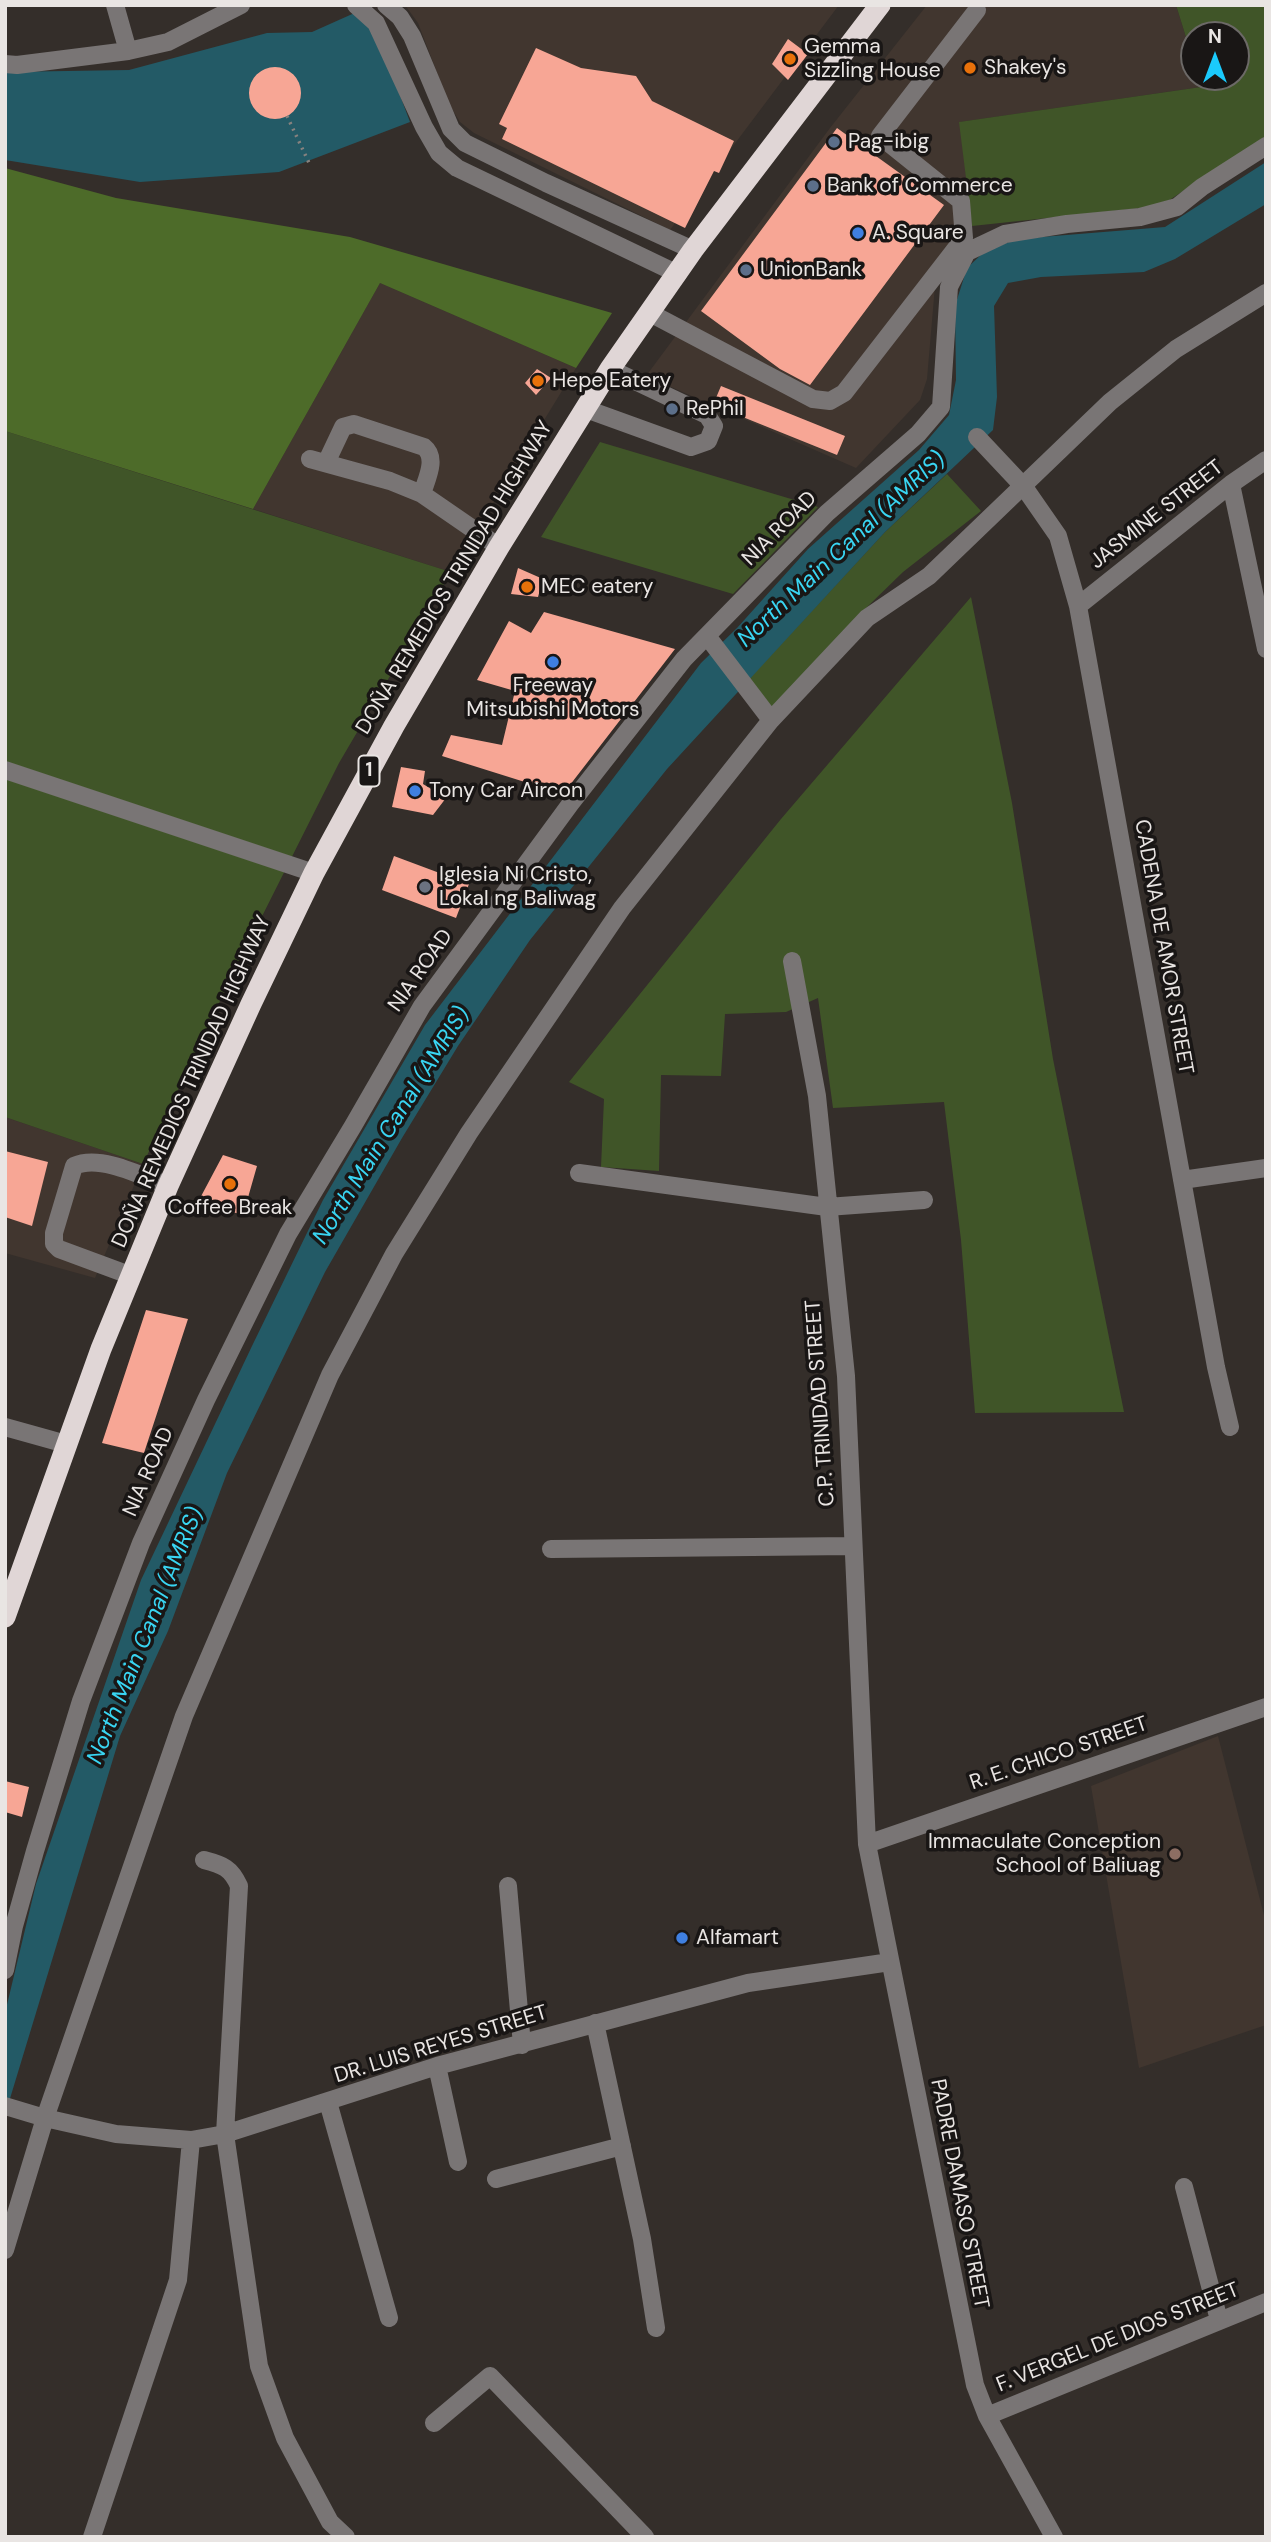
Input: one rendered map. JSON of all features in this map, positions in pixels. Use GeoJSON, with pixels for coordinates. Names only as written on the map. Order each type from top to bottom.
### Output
{"type":"FeatureCollection","features":[{"type":"Feature","properties":{"kind":"highway","name":"DOÑA REMEDIOS TRINIDAD HIGHWAY"},"geometry":{"type":"LineString","coordinates":[[5,1617],[101,1349],[168,1186],[314,873],[394,726],[499,547],[610,369],[693,250],[880,5]]}},
{"type":"Feature","properties":{"kind":"street"},"geometry":{"type":"LineString","coordinates":[[115,5],[128,51]]}},
{"type":"Feature","properties":{"kind":"street"},"geometry":{"type":"LineString","coordinates":[[5,64],[17,65],[128,51],[168,42],[241,5]]}},
{"type":"Feature","properties":{"kind":"street"},"geometry":{"type":"LineString","coordinates":[[356,5],[376,23],[424,127],[439,153],[457,168],[678,274]]}},
{"type":"Feature","properties":{"kind":"street"},"geometry":{"type":"LineString","coordinates":[[386,5],[400,17],[412,36],[451,129],[465,143],[693,250]]}},
{"type":"Feature","properties":{"kind":"street"},"geometry":{"type":"LineString","coordinates":[[650,313],[814,399],[830,401],[844,393],[964,237],[961,201],[880,136],[977,9]]}},
{"type":"Feature","properties":{"kind":"street","name":"NIA ROAD"},"geometry":{"type":"LineString","coordinates":[[5,1970],[35,1851],[90,1677],[141,1543],[206,1400],[288,1234],[422,1006],[571,803],[684,659],[711,642],[827,513],[918,435],[942,407],[949,288],[967,252],[1005,234],[1067,224],[1140,217],[1177,207],[1202,187],[1266,146]]}},
{"type":"Feature","properties":{"kind":"street"},"geometry":{"type":"LineString","coordinates":[[5,2250],[45,2118],[184,1716],[336,1363],[394,1254],[469,1133],[622,908],[771,720],[867,618],[929,576],[1110,402],[1176,349],[1266,293]]}},
{"type":"Feature","properties":{"kind":"street"},"geometry":{"type":"LineString","coordinates":[[586,409],[691,447],[708,441],[714,426],[707,415],[610,369]]}},
{"type":"Feature","properties":{"kind":"street"},"geometry":{"type":"LineString","coordinates":[[422,494],[432,459],[429,451],[354,424],[343,427],[318,461],[390,481],[422,494],[499,547]]}},
{"type":"Feature","properties":{"kind":"street","name":"CADENA DE AMOR STREET"},"geometry":{"type":"LineString","coordinates":[[978,437],[1024,486],[1058,536],[1078,606],[1216,1367],[1230,1427]]}},
{"type":"Feature","properties":{"kind":"street","name":"JASMINE STREET"},"geometry":{"type":"LineString","coordinates":[[1078,606],[1231,484],[1266,460]]}},
{"type":"Feature","properties":{"kind":"street"},"geometry":{"type":"LineString","coordinates":[[1231,484],[1266,649]]}},
{"type":"Feature","properties":{"kind":"street"},"geometry":{"type":"LineString","coordinates":[[711,642],[771,720]]}},
{"type":"Feature","properties":{"kind":"street"},"geometry":{"type":"LineString","coordinates":[[5,770],[314,873]]}},
{"type":"Feature","properties":{"kind":"street","name":"C.P. TRINIDAD STREET"},"geometry":{"type":"LineString","coordinates":[[792,961],[817,1096],[846,1376],[867,1844]]}},
{"type":"Feature","properties":{"kind":"street"},"geometry":{"type":"LineString","coordinates":[[132,1276],[59,1249],[54,1244],[54,1233],[74,1166],[101,1162],[168,1186]]}},
{"type":"Feature","properties":{"kind":"street"},"geometry":{"type":"LineString","coordinates":[[1182,1180],[1266,1168]]}},
{"type":"Feature","properties":{"kind":"street"},"geometry":{"type":"LineString","coordinates":[[579,1173],[827,1207],[924,1200]]}},
{"type":"Feature","properties":{"kind":"street"},"geometry":{"type":"LineString","coordinates":[[5,1427],[66,1444]]}},
{"type":"Feature","properties":{"kind":"street"},"geometry":{"type":"LineString","coordinates":[[551,1549],[853,1546]]}},
{"type":"Feature","properties":{"kind":"street","name":"R. E. CHICO STREET"},"geometry":{"type":"LineString","coordinates":[[867,1844],[1266,1707]]}},
{"type":"Feature","properties":{"kind":"street","name":"PADRE DAMASO STREET"},"geometry":{"type":"LineString","coordinates":[[867,1844],[975,2385],[987,2416],[1054,2537]]}},
{"type":"Feature","properties":{"kind":"street"},"geometry":{"type":"LineString","coordinates":[[204,1860],[224,1865],[233,1873],[239,1886],[225,2134],[259,2366],[285,2438],[330,2522],[346,2537]]}},
{"type":"Feature","properties":{"kind":"street"},"geometry":{"type":"LineString","coordinates":[[508,1886],[522,2045]]}},
{"type":"Feature","properties":{"kind":"street","name":"DR. LUIS REYES STREET"},"geometry":{"type":"LineString","coordinates":[[5,2106],[116,2134],[191,2140],[225,2134],[437,2066],[748,1983],[890,1962]]}},
{"type":"Feature","properties":{"kind":"street"},"geometry":{"type":"LineString","coordinates":[[595,2023],[642,2239],[656,2328]]}},
{"type":"Feature","properties":{"kind":"street"},"geometry":{"type":"LineString","coordinates":[[437,2066],[458,2162]]}},
{"type":"Feature","properties":{"kind":"street"},"geometry":{"type":"LineString","coordinates":[[328,2102],[389,2318]]}},
{"type":"Feature","properties":{"kind":"street"},"geometry":{"type":"LineString","coordinates":[[92,2537],[178,2280],[191,2140]]}},
{"type":"Feature","properties":{"kind":"street"},"geometry":{"type":"LineString","coordinates":[[496,2179],[622,2146]]}},
{"type":"Feature","properties":{"kind":"street"},"geometry":{"type":"LineString","coordinates":[[1184,2187],[1219,2320]]}},
{"type":"Feature","properties":{"kind":"street","name":"F. VERGEL DE DIOS STREET"},"geometry":{"type":"LineString","coordinates":[[987,2416],[1266,2302]]}},
{"type":"Feature","properties":{"kind":"street"},"geometry":{"type":"LineString","coordinates":[[434,2423],[490,2376],[645,2537]]}},
{"type":"Feature","properties":{"kind":"path"},"geometry":{"type":"LineString","coordinates":[[287,116],[310,165]]}},
{"type":"Feature","properties":{"kind":"shaded area"},"geometry":{"type":"Polygon","coordinates":[[[405,5],[839,5],[670,230],[474,133],[460,122],[449,104],[418,23],[405,5]]]}},
{"type":"Feature","properties":{"kind":"shaded area","name":"A. Square"},"geometry":{"type":"Polygon","coordinates":[[[927,5],[1176,5],[1181,21],[1180,90],[960,122],[972,226],[947,250],[935,286],[927,379],[920,400],[856,468],[646,376],[830,128],[927,5]]]}},
{"type":"Feature","properties":{"kind":"shaded area"},"geometry":{"type":"Polygon","coordinates":[[[380,283],[576,368],[451,572],[253,509],[380,283]]]}},
{"type":"Feature","properties":{"kind":"shaded area"},"geometry":{"type":"Polygon","coordinates":[[[5,1117],[143,1164],[95,1278],[5,1253],[5,1117]]]}},
{"type":"Feature","properties":{"kind":"shaded area","name":"Immaculate Conception School of Baliuag"},"geometry":{"type":"Polygon","coordinates":[[[1218,1736],[1266,1923],[1266,2025],[1139,2068],[1091,1786],[1218,1736]]]}},
{"type":"Feature","properties":{"kind":"green space"},"geometry":{"type":"Polygon","coordinates":[[[1176,5],[1266,5],[1266,136],[1168,201],[1151,207],[972,226],[959,122],[1180,90],[1250,91],[1250,21],[1181,21],[1176,5]]]}},
{"type":"Feature","properties":{"kind":"green space"},"geometry":{"type":"Polygon","coordinates":[[[5,168],[116,198],[350,237],[612,313],[576,368],[380,283],[253,509],[5,431],[5,168]]]}},
{"type":"Feature","properties":{"kind":"green space"},"geometry":{"type":"Polygon","coordinates":[[[5,431],[451,572],[339,763],[229,982],[143,1164],[5,1117],[5,431]]]}},
{"type":"Feature","properties":{"kind":"green space"},"geometry":{"type":"Polygon","coordinates":[[[600,442],[818,507],[733,594],[541,537],[600,442]]]}},
{"type":"Feature","properties":{"kind":"green space"},"geometry":{"type":"Polygon","coordinates":[[[947,474],[981,511],[903,572],[773,708],[749,679],[885,532],[947,474]]]}},
{"type":"Feature","properties":{"kind":"green space"},"geometry":{"type":"Polygon","coordinates":[[[971,597],[1012,803],[1053,1059],[1124,1412],[975,1413],[961,1240],[944,1102],[833,1108],[818,998],[786,1012],[725,1014],[721,1076],[661,1075],[659,1171],[601,1167],[604,1099],[569,1082],[781,819],[971,597]]]}},
{"type":"Feature","properties":{"kind":"water"},"geometry":{"type":"Polygon","coordinates":[[[359,11],[377,34],[410,122],[279,172],[140,182],[5,160],[5,72],[129,70],[267,33],[312,32],[359,11]]]}},
{"type":"Feature","properties":{"kind":"water","name":"North Main Canal (AMRIS)"},"geometry":{"type":"Polygon","coordinates":[[[1266,162],[1266,204],[1175,259],[1144,272],[1041,277],[1008,283],[994,306],[997,397],[993,430],[885,532],[667,769],[530,940],[458,1046],[325,1272],[227,1473],[168,1631],[120,1736],[5,2115],[5,2013],[36,1884],[141,1580],[323,1200],[425,1025],[701,663],[737,628],[808,549],[919,450],[949,415],[956,380],[955,306],[967,268],[985,251],[1017,239],[1165,227],[1266,162]]]}},
{"type":"Feature","properties":{"kind":"building","name":"Gemma Sizzling House"},"geometry":{"type":"Polygon","coordinates":[[[788,39],[808,54],[788,80],[772,64],[788,39]]]}},
{"type":"Feature","properties":{"kind":"building"},"geometry":{"type":"Polygon","coordinates":[[[536,48],[581,68],[636,76],[652,101],[734,141],[719,173],[714,171],[685,228],[502,139],[507,128],[499,124],[536,48]]]}},
{"type":"Feature","properties":{"kind":"building"},"geometry":{"type":"Polygon","coordinates":[[[275,67],[285,69],[293,75],[299,83],[299,103],[293,111],[285,117],[275,119],[265,117],[257,111],[251,103],[249,93],[251,83],[257,75],[265,69],[275,67]]]}},
{"type":"Feature","properties":{"kind":"building"},"geometry":{"type":"Polygon","coordinates":[[[837,128],[944,205],[810,385],[780,369],[701,311],[837,128]]]}},
{"type":"Feature","properties":{"kind":"building","name":"Hepe Eatery"},"geometry":{"type":"Polygon","coordinates":[[[537,369],[551,378],[536,395],[525,383],[537,369]]]}},
{"type":"Feature","properties":{"kind":"building"},"geometry":{"type":"Polygon","coordinates":[[[721,386],[845,436],[837,455],[713,405],[721,386]]]}},
{"type":"Feature","properties":{"kind":"building","name":"MEC eatery"},"geometry":{"type":"Polygon","coordinates":[[[518,568],[543,579],[538,597],[511,594],[518,568]]]}},
{"type":"Feature","properties":{"kind":"building"},"geometry":{"type":"Polygon","coordinates":[[[544,612],[675,649],[563,794],[442,756],[451,735],[502,745],[515,691],[477,680],[509,621],[531,633],[544,612]]]}},
{"type":"Feature","properties":{"kind":"building","name":"Tony Car Aircon"},"geometry":{"type":"Polygon","coordinates":[[[401,767],[425,771],[423,784],[446,798],[433,815],[392,807],[401,767]]]}},
{"type":"Feature","properties":{"kind":"building","name":"Iglesia Ni Cristo, Lokal ng Baliwag"},"geometry":{"type":"Polygon","coordinates":[[[394,856],[469,884],[456,918],[382,890],[394,856]]]}},
{"type":"Feature","properties":{"kind":"building"},"geometry":{"type":"Polygon","coordinates":[[[5,1151],[48,1162],[32,1226],[5,1217],[5,1151]]]}},
{"type":"Feature","properties":{"kind":"building","name":"Coffee Break"},"geometry":{"type":"Polygon","coordinates":[[[223,1155],[257,1166],[243,1215],[198,1202],[223,1155]]]}},
{"type":"Feature","properties":{"kind":"building"},"geometry":{"type":"Polygon","coordinates":[[[146,1310],[188,1319],[144,1453],[102,1443],[146,1310]]]}},
{"type":"Feature","properties":{"kind":"building"},"geometry":{"type":"Polygon","coordinates":[[[5,1781],[29,1787],[22,1817],[5,1812],[5,1781]]]}},
{"type":"Feature","properties":{"kind":"place","name":"Gemma Sizzling House"},"geometry":{"type":"Point","coordinates":[790,59]}},
{"type":"Feature","properties":{"kind":"place","name":"Shakey's"},"geometry":{"type":"Point","coordinates":[970,68]}},
{"type":"Feature","properties":{"kind":"place","name":"Pag-ibig"},"geometry":{"type":"Point","coordinates":[834,142]}},
{"type":"Feature","properties":{"kind":"place","name":"Bank of Commerce"},"geometry":{"type":"Point","coordinates":[813,186]}},
{"type":"Feature","properties":{"kind":"place","name":"A. Square"},"geometry":{"type":"Point","coordinates":[858,233]}},
{"type":"Feature","properties":{"kind":"place","name":"UnionBank"},"geometry":{"type":"Point","coordinates":[746,270]}},
{"type":"Feature","properties":{"kind":"place","name":"Hepe Eatery"},"geometry":{"type":"Point","coordinates":[538,381]}},
{"type":"Feature","properties":{"kind":"place","name":"RePhil"},"geometry":{"type":"Point","coordinates":[672,409]}},
{"type":"Feature","properties":{"kind":"place","name":"MEC eatery"},"geometry":{"type":"Point","coordinates":[527,587]}},
{"type":"Feature","properties":{"kind":"place","name":"Freeway Mitsubishi Motors"},"geometry":{"type":"Point","coordinates":[553,662]}},
{"type":"Feature","properties":{"kind":"place","name":"Tony Car Aircon"},"geometry":{"type":"Point","coordinates":[415,791]}},
{"type":"Feature","properties":{"kind":"place","name":"Iglesia Ni Cristo, Lokal ng Baliwag"},"geometry":{"type":"Point","coordinates":[425,887]}},
{"type":"Feature","properties":{"kind":"place","name":"Coffee Break"},"geometry":{"type":"Point","coordinates":[230,1184]}},
{"type":"Feature","properties":{"kind":"place","name":"Immaculate Conception School of Baliuag"},"geometry":{"type":"Point","coordinates":[1175,1854]}},
{"type":"Feature","properties":{"kind":"place","name":"Alfamart"},"geometry":{"type":"Point","coordinates":[682,1938]}}]}
